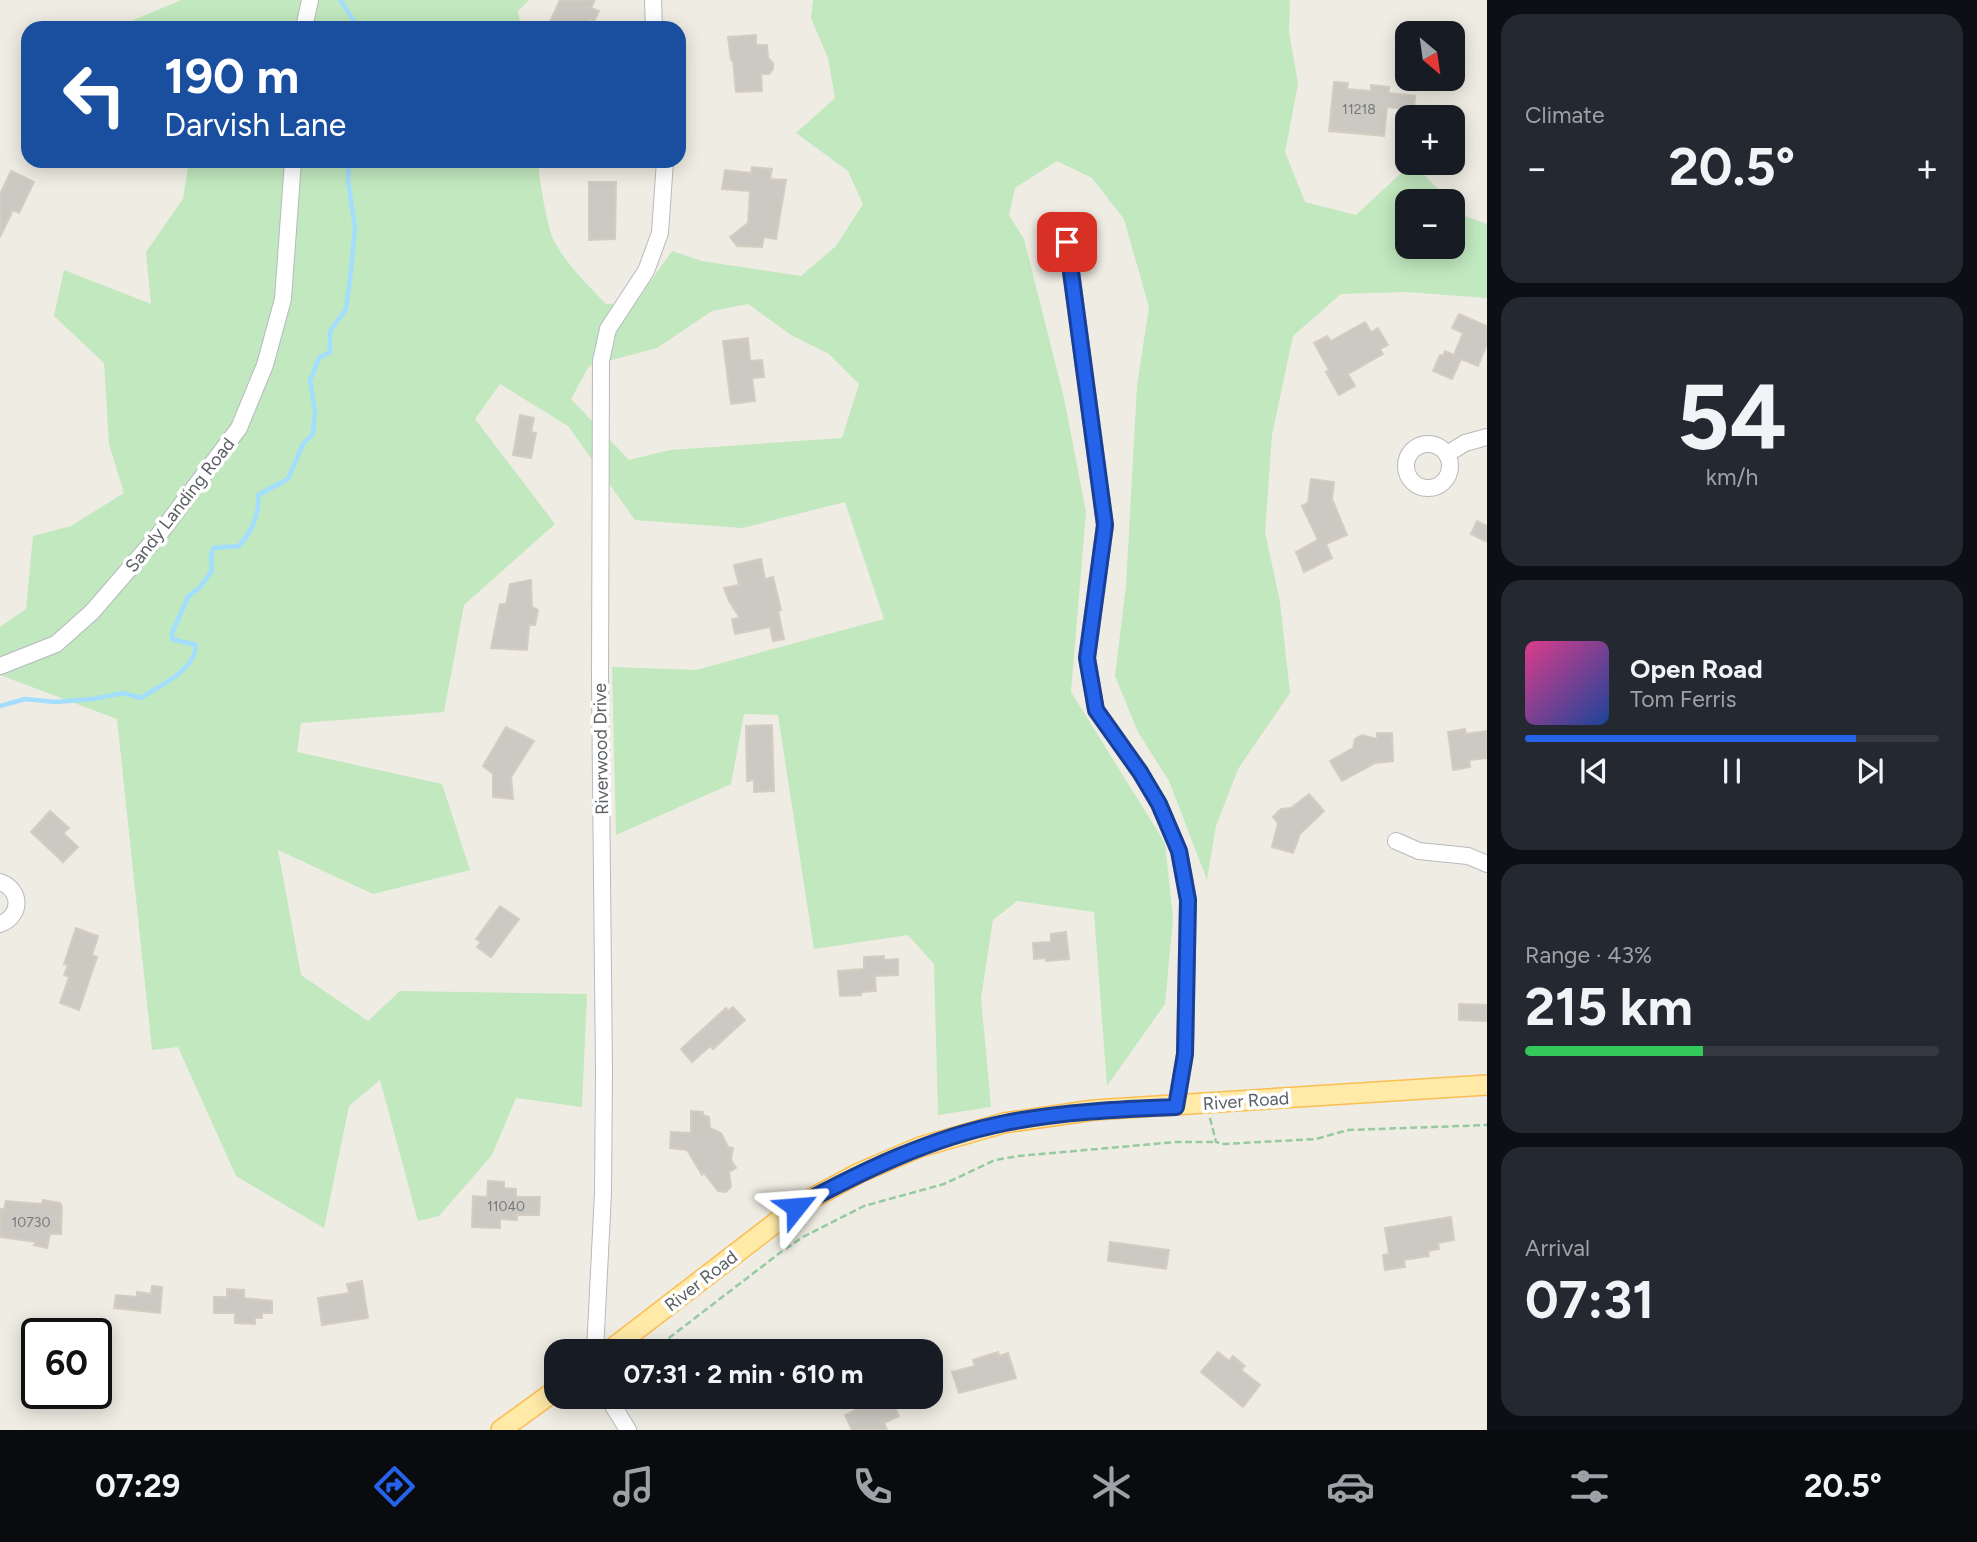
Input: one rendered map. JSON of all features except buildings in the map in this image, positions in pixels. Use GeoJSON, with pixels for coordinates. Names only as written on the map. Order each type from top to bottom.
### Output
{"type":"FeatureCollection","features":[{"type":"Feature","properties":{"kind":"main road","name":"River Road"},"geometry":{"type":"LineString","coordinates":[[625,1339],[796,1207],[859,1173],[920,1147],[1004,1123],[1094,1110],[1487,1086]]}},
{"type":"Feature","properties":{"kind":"main road"},"geometry":{"type":"LineString","coordinates":[[501,1430],[544,1399]]}},
{"type":"Feature","properties":{"kind":"street"},"geometry":{"type":"LineString","coordinates":[[306,21],[310,0]]}},
{"type":"Feature","properties":{"kind":"street"},"geometry":{"type":"LineString","coordinates":[[653,0],[654,21]]}},
{"type":"Feature","properties":{"kind":"street","name":"Sandy Landing Road"},"geometry":{"type":"LineString","coordinates":[[0,666],[56,643],[92,612],[161,532],[239,428],[265,365],[283,299],[292,168]]}},
{"type":"Feature","properties":{"kind":"street","name":"Riverwood Drive"},"geometry":{"type":"LineString","coordinates":[[596,1339],[603,1192],[604,1098],[600,682],[601,361],[608,329],[646,271],[660,233],[665,168]]}},
{"type":"Feature","properties":{"kind":"street"},"geometry":{"type":"LineString","coordinates":[[1067,242],[1105,525],[1087,658],[1096,710],[1159,804],[1179,851],[1188,900],[1185,1054],[1176,1107]]}},
{"type":"Feature","properties":{"kind":"street"},"geometry":{"type":"LineString","coordinates":[[1447,454],[1465,443],[1487,437]]}},
{"type":"Feature","properties":{"kind":"street"},"geometry":{"type":"LineString","coordinates":[[1396,841],[1419,851],[1468,856],[1487,864]]}},
{"type":"Feature","properties":{"kind":"street"},"geometry":{"type":"LineString","coordinates":[[0,881],[15,892],[17,906],[11,918],[0,924]]}},
{"type":"Feature","properties":{"kind":"street"},"geometry":{"type":"LineString","coordinates":[[615,1409],[628,1430]]}},
{"type":"Feature","properties":{"kind":"path"},"geometry":{"type":"LineString","coordinates":[[1209,1104],[1216,1142]]}},
{"type":"Feature","properties":{"kind":"path"},"geometry":{"type":"LineString","coordinates":[[668,1339],[803,1237],[864,1206],[944,1185],[977,1167],[1007,1158],[1176,1142],[1224,1144],[1316,1139],[1349,1130],[1487,1125]]}},
{"type":"Feature","properties":{"kind":"green space"},"geometry":{"type":"Polygon","coordinates":[[[181,0],[529,0],[518,11],[520,21],[131,21],[181,0]]]}},
{"type":"Feature","properties":{"kind":"green space"},"geometry":{"type":"Polygon","coordinates":[[[813,0],[1290,0],[1289,32],[1298,84],[1285,152],[1305,202],[1356,215],[1399,175],[1424,175],[1438,189],[1395,189],[1395,259],[1465,259],[1465,216],[1487,224],[1487,298],[1406,292],[1341,294],[1293,336],[1272,435],[1265,532],[1280,602],[1290,693],[1238,769],[1216,826],[1207,880],[1169,781],[1138,732],[1115,676],[1126,586],[1137,386],[1149,307],[1124,219],[1092,178],[1057,161],[1015,188],[1009,215],[1024,239],[1064,398],[1086,512],[1071,692],[1165,843],[1173,918],[1165,1004],[1107,1086],[1094,912],[1017,901],[993,920],[981,998],[991,1107],[938,1115],[934,964],[908,935],[814,949],[778,715],[744,714],[731,784],[616,835],[612,667],[696,670],[884,619],[845,502],[742,528],[635,520],[568,426],[500,384],[475,419],[555,524],[464,605],[444,712],[301,723],[297,752],[442,784],[470,870],[373,894],[278,850],[301,975],[368,1021],[400,991],[587,994],[582,1107],[516,1098],[492,1155],[439,1216],[418,1221],[380,1080],[349,1106],[324,1228],[236,1176],[178,1047],[152,1050],[117,719],[0,675],[0,627],[26,609],[33,536],[71,526],[124,493],[109,444],[104,363],[54,316],[64,270],[151,304],[146,252],[183,199],[188,168],[539,168],[546,214],[554,241],[571,266],[606,304],[634,305],[672,251],[702,261],[801,276],[836,246],[863,204],[848,171],[796,133],[835,98],[828,58],[811,18],[813,0]],[[748,304],[712,311],[657,348],[589,366],[571,399],[629,460],[670,450],[842,438],[859,384],[829,354],[791,335],[748,304]]]}},
{"type":"Feature","properties":{"kind":"waterway"},"geometry":{"type":"LineString","coordinates":[[340,0],[354,21]]}},
{"type":"Feature","properties":{"kind":"waterway"},"geometry":{"type":"LineString","coordinates":[[0,706],[25,699],[55,702],[123,693],[141,698],[175,677],[190,663],[196,645],[172,639],[172,633],[188,597],[212,571],[213,548],[239,546],[254,522],[258,495],[288,479],[303,444],[313,434],[315,411],[310,381],[319,358],[330,352],[330,331],[346,309],[355,227],[349,168]]}},
{"type":"Feature","properties":{"kind":"route"},"geometry":{"type":"LineString","coordinates":[[796,1207],[859,1173],[920,1147],[1004,1123],[1094,1110],[1176,1107],[1185,1054],[1188,900],[1179,851],[1159,804],[1096,710],[1087,658],[1105,525],[1067,242]]}}]}
